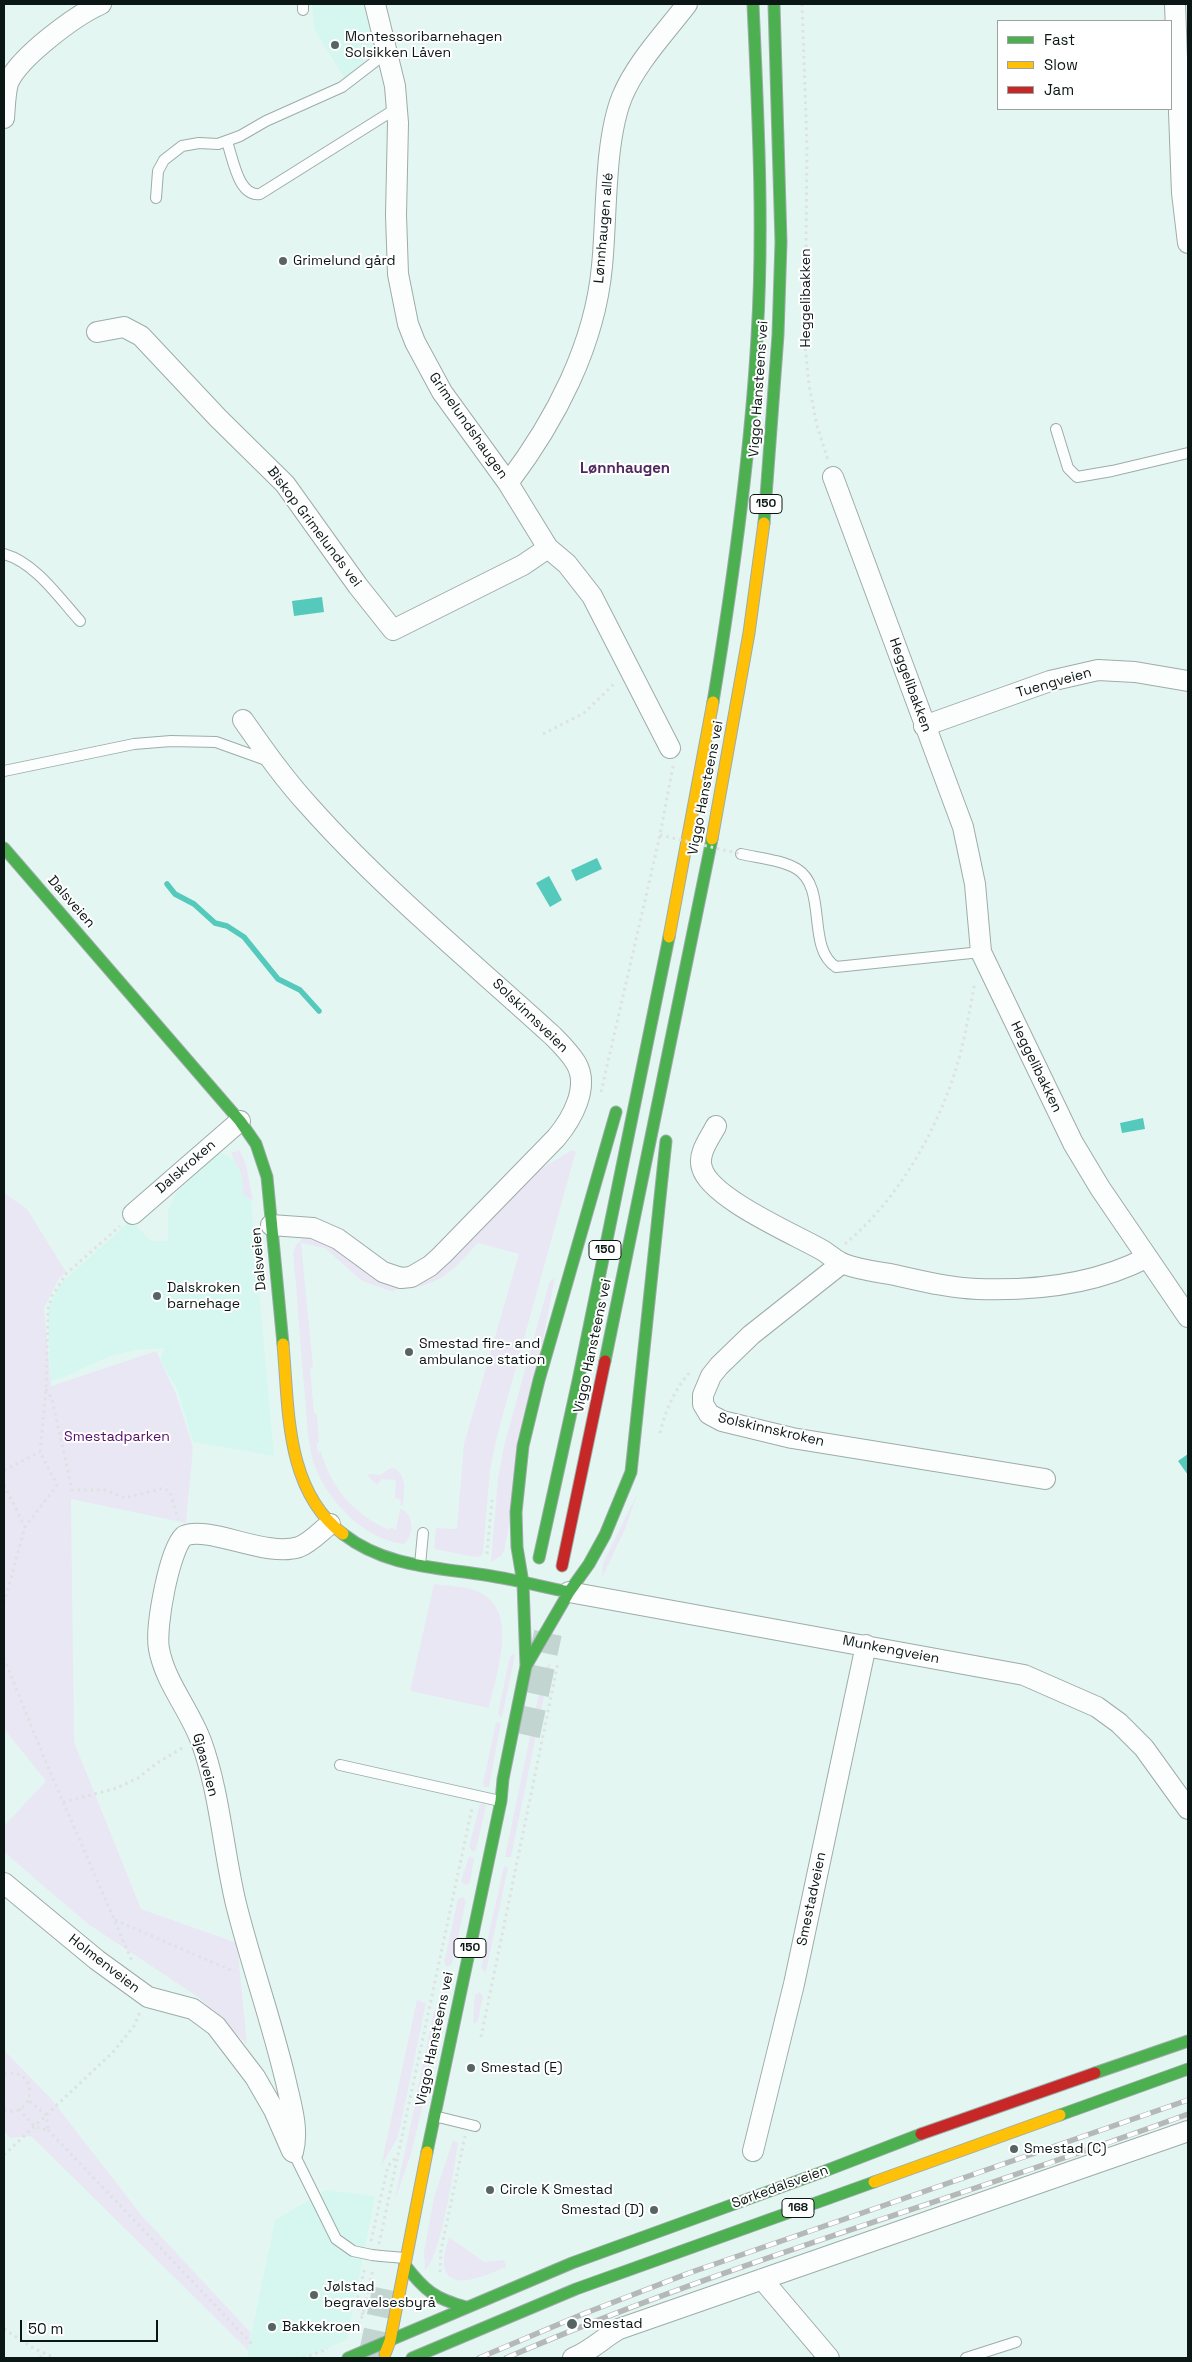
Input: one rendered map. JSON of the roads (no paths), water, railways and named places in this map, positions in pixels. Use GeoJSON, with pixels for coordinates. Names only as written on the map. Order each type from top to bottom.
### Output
{"type":"FeatureCollection","features":[{"type":"Feature","properties":{"kind":"main road","name":"Viggo Hansteens vei"},"geometry":{"type":"LineString","coordinates":[[539,1558],[571,1417],[704,762],[739,535],[757,336],[759,126],[753,4]]}},
{"type":"Feature","properties":{"kind":"main road","name":"Viggo Hansteens vei"},"geometry":{"type":"LineString","coordinates":[[562,1566],[681,998],[728,760],[763,533],[773,414],[781,242],[774,4]]}},
{"type":"Feature","properties":{"kind":"main road","name":"Dalsveien"},"geometry":{"type":"LineString","coordinates":[[4,848],[240,1120],[256,1144],[265,1165],[292,1445],[302,1482],[311,1498],[330,1524],[352,1542],[373,1553],[420,1566],[544,1587]]}},
{"type":"Feature","properties":{"kind":"main road"},"geometry":{"type":"LineString","coordinates":[[631,1062],[668,941]]}},
{"type":"Feature","properties":{"kind":"main road"},"geometry":{"type":"LineString","coordinates":[[670,1104],[681,998]]}},
{"type":"Feature","properties":{"kind":"main road","name":"Viggo Hansteens vei"},"geometry":{"type":"LineString","coordinates":[[383,2358],[390,2341],[434,2116],[501,1801],[503,1779],[526,1666],[523,1583],[516,1547],[518,1464],[532,1404],[620,1099]]}},
{"type":"Feature","properties":{"kind":"main road","name":"Viggo Hansteens vei"},"geometry":{"type":"LineString","coordinates":[[526,1666],[543,1640],[552,1617],[603,1541],[616,1514],[631,1472],[667,1132]]}},
{"type":"Feature","properties":{"kind":"main road","name":"Munkengveien"},"geometry":{"type":"LineString","coordinates":[[544,1587],[569,1592]]}},
{"type":"Feature","properties":{"kind":"main road","name":"Sørkedalsveien"},"geometry":{"type":"LineString","coordinates":[[348,2358],[572,2263],[825,2171],[908,2138],[1188,2041]]}},
{"type":"Feature","properties":{"kind":"main road","name":"Sørkedalsveien"},"geometry":{"type":"LineString","coordinates":[[412,2358],[576,2289],[1188,2069]]}},
{"type":"Feature","properties":{"kind":"main road"},"geometry":{"type":"LineString","coordinates":[[405,2261],[428,2293],[443,2301],[466,2307]]}},
{"type":"Feature","properties":{"kind":"street"},"geometry":{"type":"LineString","coordinates":[[4,118],[7,88],[14,74],[56,33],[102,4]]}},
{"type":"Feature","properties":{"kind":"street","name":"Grimelundshaugen"},"geometry":{"type":"LineString","coordinates":[[376,4],[389,55],[397,108],[396,249],[398,274],[408,324],[414,342],[442,392],[508,483],[548,548],[567,564],[592,596],[670,748]]}},
{"type":"Feature","properties":{"kind":"street","name":"Lønnhaugen allé"},"geometry":{"type":"LineString","coordinates":[[508,483],[557,407],[577,364],[587,334],[598,295],[611,152],[623,96],[640,67],[687,4]]}},
{"type":"Feature","properties":{"kind":"street"},"geometry":{"type":"LineString","coordinates":[[1175,4],[1181,176],[1188,243]]}},
{"type":"Feature","properties":{"kind":"street","name":"Biskop Grimelunds vei"},"geometry":{"type":"LineString","coordinates":[[97,332],[124,327],[141,336],[218,418],[285,484],[358,586],[393,630],[523,565],[548,548]]}},
{"type":"Feature","properties":{"kind":"street","name":"Heggelibakken"},"geometry":{"type":"LineString","coordinates":[[833,477],[924,726],[963,826],[975,884],[981,952],[1073,1143],[1146,1258],[1188,1317]]}},
{"type":"Feature","properties":{"kind":"street","name":"Tuengveien"},"geometry":{"type":"LineString","coordinates":[[924,726],[1050,681],[1098,670],[1135,672],[1188,681]]}},
{"type":"Feature","properties":{"kind":"street","name":"Solskinnsveien"},"geometry":{"type":"LineString","coordinates":[[243,720],[272,762],[310,807],[350,848],[424,919],[553,1036],[577,1064],[580,1084],[578,1098],[572,1114],[556,1138],[442,1255],[430,1266],[411,1277],[401,1278],[383,1272],[338,1239],[313,1228],[272,1226]]}},
{"type":"Feature","properties":{"kind":"street","name":"Dalskroken"},"geometry":{"type":"LineString","coordinates":[[133,1214],[240,1120]]}},
{"type":"Feature","properties":{"kind":"street"},"geometry":{"type":"LineString","coordinates":[[716,1126],[700,1160],[703,1173],[711,1182],[756,1215],[821,1249],[842,1263],[944,1285],[977,1289],[1009,1289],[1080,1282],[1108,1274],[1146,1258]]}},
{"type":"Feature","properties":{"kind":"street","name":"Solskinnskroken"},"geometry":{"type":"LineString","coordinates":[[842,1263],[751,1335],[719,1366],[711,1376],[703,1395],[703,1404],[709,1414],[722,1421],[792,1438],[1045,1478]]}},
{"type":"Feature","properties":{"kind":"street","name":"Gjøaveien"},"geometry":{"type":"LineString","coordinates":[[293,2152],[296,2140],[292,2109],[275,2035],[241,1924],[207,1761],[200,1738],[167,1675],[158,1646],[159,1618],[175,1550],[184,1536],[197,1534],[270,1548],[291,1548],[308,1542],[330,1524]]}},
{"type":"Feature","properties":{"kind":"street","name":"Munkengveien"},"geometry":{"type":"LineString","coordinates":[[569,1592],[1024,1675],[1097,1707],[1120,1723],[1144,1748],[1188,1809]]}},
{"type":"Feature","properties":{"kind":"street","name":"Smestadveien"},"geometry":{"type":"LineString","coordinates":[[753,2151],[794,1984],[866,1645]]}},
{"type":"Feature","properties":{"kind":"street","name":"Holmenveien"},"geometry":{"type":"LineString","coordinates":[[4,1883],[97,1960],[148,1997],[187,2007],[216,2026],[255,2077],[274,2110],[293,2152]]}},
{"type":"Feature","properties":{"kind":"street"},"geometry":{"type":"LineString","coordinates":[[585,2356],[606,2337],[619,2329],[1188,2131]]}},
{"type":"Feature","properties":{"kind":"street"},"geometry":{"type":"LineString","coordinates":[[762,2279],[829,2358]]}},
{"type":"Feature","properties":{"kind":"lane"},"geometry":{"type":"LineString","coordinates":[[156,198],[158,171],[164,160],[174,151],[191,143],[218,144],[227,142],[342,87],[381,57],[389,55]]}},
{"type":"Feature","properties":{"kind":"lane"},"geometry":{"type":"LineString","coordinates":[[227,142],[242,184],[247,192],[253,195],[260,194],[397,108]]}},
{"type":"Feature","properties":{"kind":"lane"},"geometry":{"type":"LineString","coordinates":[[1056,429],[1068,468],[1073,476],[1077,477],[1112,471],[1188,452]]}},
{"type":"Feature","properties":{"kind":"lane"},"geometry":{"type":"LineString","coordinates":[[4,554],[18,560],[36,574],[80,622]]}},
{"type":"Feature","properties":{"kind":"lane"},"geometry":{"type":"LineString","coordinates":[[4,772],[134,744],[171,741],[216,742],[272,762]]}},
{"type":"Feature","properties":{"kind":"lane"},"geometry":{"type":"LineString","coordinates":[[742,854],[788,865],[802,872],[811,888],[822,948],[827,959],[836,967],[981,952]]}},
{"type":"Feature","properties":{"kind":"lane"},"geometry":{"type":"LineString","coordinates":[[420,1566],[423,1532]]}},
{"type":"Feature","properties":{"kind":"lane"},"geometry":{"type":"LineString","coordinates":[[340,1765],[501,1801]]}},
{"type":"Feature","properties":{"kind":"lane"},"geometry":{"type":"LineString","coordinates":[[434,2116],[471,2125]]}},
{"type":"Feature","properties":{"kind":"lane"},"geometry":{"type":"LineString","coordinates":[[293,2152],[336,2239],[353,2251],[405,2261]]}},
{"type":"Feature","properties":{"kind":"lane"},"geometry":{"type":"LineString","coordinates":[[966,2358],[1016,2342]]}},
{"type":"Feature","properties":{"kind":"water"},"geometry":{"type":"Polygon","coordinates":[[[322,597],[324,612],[294,616],[292,601],[322,597]]]}},
{"type":"Feature","properties":{"kind":"water"},"geometry":{"type":"Polygon","coordinates":[[[597,858],[602,869],[576,881],[571,870],[597,858]]]}},
{"type":"Feature","properties":{"kind":"water"},"geometry":{"type":"Polygon","coordinates":[[[549,876],[562,900],[550,907],[536,883],[549,876]]]}},
{"type":"Feature","properties":{"kind":"water"},"geometry":{"type":"Polygon","coordinates":[[[1143,1118],[1145,1129],[1122,1133],[1120,1123],[1143,1118]]]}},
{"type":"Feature","properties":{"kind":"water"},"geometry":{"type":"Polygon","coordinates":[[[1188,1454],[1188,1475],[1178,1461],[1188,1454]]]}},
{"type":"Feature","properties":{"kind":"waterway"},"geometry":{"type":"LineString","coordinates":[[167,884],[175,894],[194,904],[215,923],[227,926],[244,937],[278,979],[300,990],[319,1011]]}},
{"type":"Feature","properties":{"kind":"tunnel"},"geometry":{"type":"LineString","coordinates":[[526,1735],[548,1633]]}},
{"type":"Feature","properties":{"kind":"tunnel"},"geometry":{"type":"LineString","coordinates":[[372,2358],[389,2277]]}},
{"type":"Feature","properties":{"kind":"railway"},"geometry":{"type":"LineString","coordinates":[[479,2358],[583,2314],[689,2273],[1188,2100]]}},
{"type":"Feature","properties":{"kind":"railway"},"geometry":{"type":"LineString","coordinates":[[506,2358],[674,2291],[1103,2145],[1188,2114]]}},
{"type":"Feature","properties":{"kind":"place","name":"Montessoribarnehagen Solsikken Låven"},"geometry":{"type":"Point","coordinates":[335,45]}},
{"type":"Feature","properties":{"kind":"place","name":"Grimelund gård"},"geometry":{"type":"Point","coordinates":[283,261]}},
{"type":"Feature","properties":{"kind":"place","name":"Dalskroken barnehage"},"geometry":{"type":"Point","coordinates":[157,1296]}},
{"type":"Feature","properties":{"kind":"place","name":"Smestad fire- and ambulance station"},"geometry":{"type":"Point","coordinates":[409,1352]}},
{"type":"Feature","properties":{"kind":"place","name":"Smestad (E)"},"geometry":{"type":"Point","coordinates":[471,2068]}},
{"type":"Feature","properties":{"kind":"place","name":"Smestad (C)"},"geometry":{"type":"Point","coordinates":[1014,2149]}},
{"type":"Feature","properties":{"kind":"place","name":"Circle K Smestad"},"geometry":{"type":"Point","coordinates":[490,2190]}},
{"type":"Feature","properties":{"kind":"place","name":"Smestad (D)"},"geometry":{"type":"Point","coordinates":[654,2210]}},
{"type":"Feature","properties":{"kind":"place","name":"Jølstad begravelsesbyrå"},"geometry":{"type":"Point","coordinates":[314,2295]}},
{"type":"Feature","properties":{"kind":"place","name":"Smestad"},"geometry":{"type":"Point","coordinates":[572,2324]}},
{"type":"Feature","properties":{"kind":"place","name":"Bakkekroen"},"geometry":{"type":"Point","coordinates":[272,2327]}},
{"type":"Feature","properties":{"kind":"district","name":"Lønnhaugen"},"geometry":{"type":"Point","coordinates":[625,469]}},
{"type":"Feature","properties":{"kind":"park label","name":"Smestadparken"},"geometry":{"type":"Point","coordinates":[117,1437]}}]}
